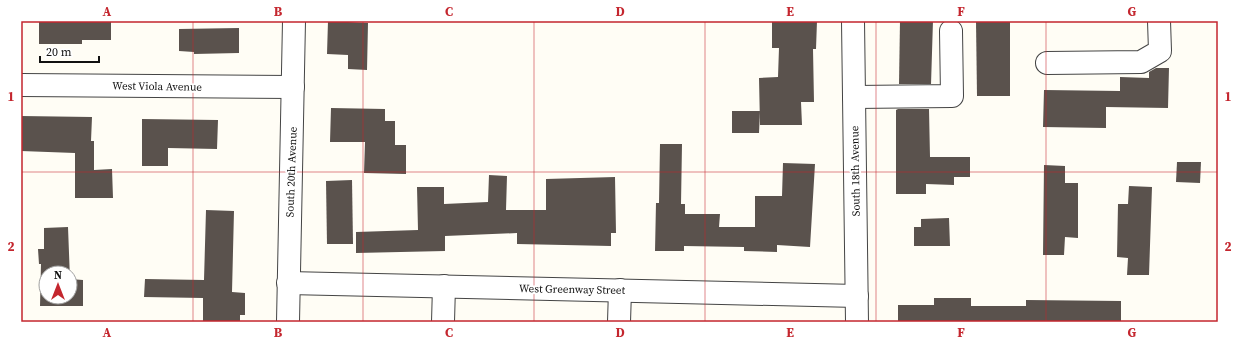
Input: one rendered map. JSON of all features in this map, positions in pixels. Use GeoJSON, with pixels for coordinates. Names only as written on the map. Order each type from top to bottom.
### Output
{"type":"FeatureCollection","features":[{"type":"Feature","properties":{"kind":"street","name":"South 20th Avenue"},"geometry":{"type":"LineString","coordinates":[[288,322],[294,21]]}},
{"type":"Feature","properties":{"kind":"street","name":"South 18th Avenue"},"geometry":{"type":"LineString","coordinates":[[853,21],[857,322]]}},
{"type":"Feature","properties":{"kind":"street"},"geometry":{"type":"LineString","coordinates":[[1047,63],[1141,62],[1160,51],[1159,21]]}},
{"type":"Feature","properties":{"kind":"street"},"geometry":{"type":"LineString","coordinates":[[854,97],[952,96],[951,31]]}},
{"type":"Feature","properties":{"kind":"street","name":"West Viola Avenue"},"geometry":{"type":"LineString","coordinates":[[21,85],[293,87]]}},
{"type":"Feature","properties":{"kind":"street","name":"West Greenway Street"},"geometry":{"type":"LineString","coordinates":[[288,282],[857,296]]}},
{"type":"Feature","properties":{"kind":"street"},"geometry":{"type":"LineString","coordinates":[[443,322],[444,286]]}},
{"type":"Feature","properties":{"kind":"street"},"geometry":{"type":"LineString","coordinates":[[619,322],[620,290]]}},
{"type":"Feature","properties":{"kind":"building"},"geometry":{"type":"Polygon","coordinates":[[[39,21],[111,21],[111,40],[82,40],[82,44],[39,44],[39,21]]]}},
{"type":"Feature","properties":{"kind":"building"},"geometry":{"type":"Polygon","coordinates":[[[328,21],[368,23],[367,70],[348,69],[348,55],[327,54],[328,21]]]}},
{"type":"Feature","properties":{"kind":"building"},"geometry":{"type":"Polygon","coordinates":[[[772,21],[817,21],[816,49],[813,49],[814,102],[801,102],[802,125],[760,125],[759,78],[778,77],[779,48],[772,48],[772,21]]]}},
{"type":"Feature","properties":{"kind":"building"},"geometry":{"type":"Polygon","coordinates":[[[900,21],[933,21],[931,84],[899,84],[900,21]]]}},
{"type":"Feature","properties":{"kind":"building"},"geometry":{"type":"Polygon","coordinates":[[[976,21],[1010,21],[1010,96],[977,96],[976,21]]]}},
{"type":"Feature","properties":{"kind":"building"},"geometry":{"type":"Polygon","coordinates":[[[239,28],[239,53],[194,54],[194,52],[179,51],[179,29],[239,28]]]}},
{"type":"Feature","properties":{"kind":"building"},"geometry":{"type":"Polygon","coordinates":[[[1156,68],[1169,68],[1168,108],[1106,107],[1106,128],[1043,127],[1044,90],[1120,91],[1120,77],[1149,78],[1149,72],[1156,68]]]}},
{"type":"Feature","properties":{"kind":"building"},"geometry":{"type":"Polygon","coordinates":[[[331,108],[385,109],[385,121],[395,121],[395,145],[406,145],[406,174],[364,173],[365,142],[330,142],[331,108]]]}},
{"type":"Feature","properties":{"kind":"building"},"geometry":{"type":"Polygon","coordinates":[[[929,109],[930,157],[970,157],[970,177],[954,177],[954,185],[926,184],[926,194],[896,194],[896,110],[929,109]]]}},
{"type":"Feature","properties":{"kind":"building"},"geometry":{"type":"Polygon","coordinates":[[[732,111],[760,111],[759,133],[732,133],[732,111]]]}},
{"type":"Feature","properties":{"kind":"building"},"geometry":{"type":"Polygon","coordinates":[[[21,116],[92,117],[91,141],[94,141],[94,170],[112,169],[113,198],[75,198],[75,153],[21,151],[21,116]]]}},
{"type":"Feature","properties":{"kind":"building"},"geometry":{"type":"Polygon","coordinates":[[[142,119],[218,120],[217,149],[168,148],[168,166],[142,166],[142,119]]]}},
{"type":"Feature","properties":{"kind":"building"},"geometry":{"type":"Polygon","coordinates":[[[660,144],[682,144],[681,204],[685,204],[685,214],[720,214],[719,227],[755,227],[755,196],[782,196],[783,163],[815,164],[810,247],[777,245],[777,252],[744,251],[744,247],[684,246],[684,251],[655,251],[656,203],[659,203],[660,144]]]}},
{"type":"Feature","properties":{"kind":"building"},"geometry":{"type":"Polygon","coordinates":[[[1177,162],[1201,162],[1200,183],[1176,182],[1177,162]]]}},
{"type":"Feature","properties":{"kind":"building"},"geometry":{"type":"Polygon","coordinates":[[[1044,165],[1065,166],[1065,183],[1078,183],[1078,238],[1065,237],[1064,255],[1043,255],[1044,165]]]}},
{"type":"Feature","properties":{"kind":"building"},"geometry":{"type":"Polygon","coordinates":[[[489,175],[507,176],[506,210],[546,210],[546,179],[615,177],[616,233],[611,233],[611,246],[517,244],[517,233],[445,236],[445,251],[356,253],[356,232],[418,230],[417,187],[444,187],[444,204],[488,202],[489,175]]]}},
{"type":"Feature","properties":{"kind":"building"},"geometry":{"type":"Polygon","coordinates":[[[352,180],[353,244],[327,244],[326,181],[352,180]]]}},
{"type":"Feature","properties":{"kind":"building"},"geometry":{"type":"Polygon","coordinates":[[[1129,186],[1152,187],[1149,275],[1127,275],[1128,258],[1117,257],[1118,204],[1128,204],[1129,186]]]}},
{"type":"Feature","properties":{"kind":"building"},"geometry":{"type":"Polygon","coordinates":[[[206,210],[234,211],[232,292],[245,293],[245,315],[240,315],[240,322],[203,322],[203,298],[144,297],[145,279],[204,280],[206,210]]]}},
{"type":"Feature","properties":{"kind":"building"},"geometry":{"type":"Polygon","coordinates":[[[949,218],[950,246],[914,246],[914,227],[921,227],[921,219],[949,218]]]}},
{"type":"Feature","properties":{"kind":"building"},"geometry":{"type":"Polygon","coordinates":[[[68,227],[70,265],[39,264],[38,249],[44,249],[44,228],[68,227]]]}},
{"type":"Feature","properties":{"kind":"building"},"geometry":{"type":"Polygon","coordinates":[[[78,280],[83,280],[83,306],[40,306],[78,305],[78,280]]]}},
{"type":"Feature","properties":{"kind":"building"},"geometry":{"type":"Polygon","coordinates":[[[934,298],[971,298],[971,306],[1026,306],[1026,300],[1121,301],[1121,322],[898,322],[898,305],[934,305],[934,298]]]}}]}
